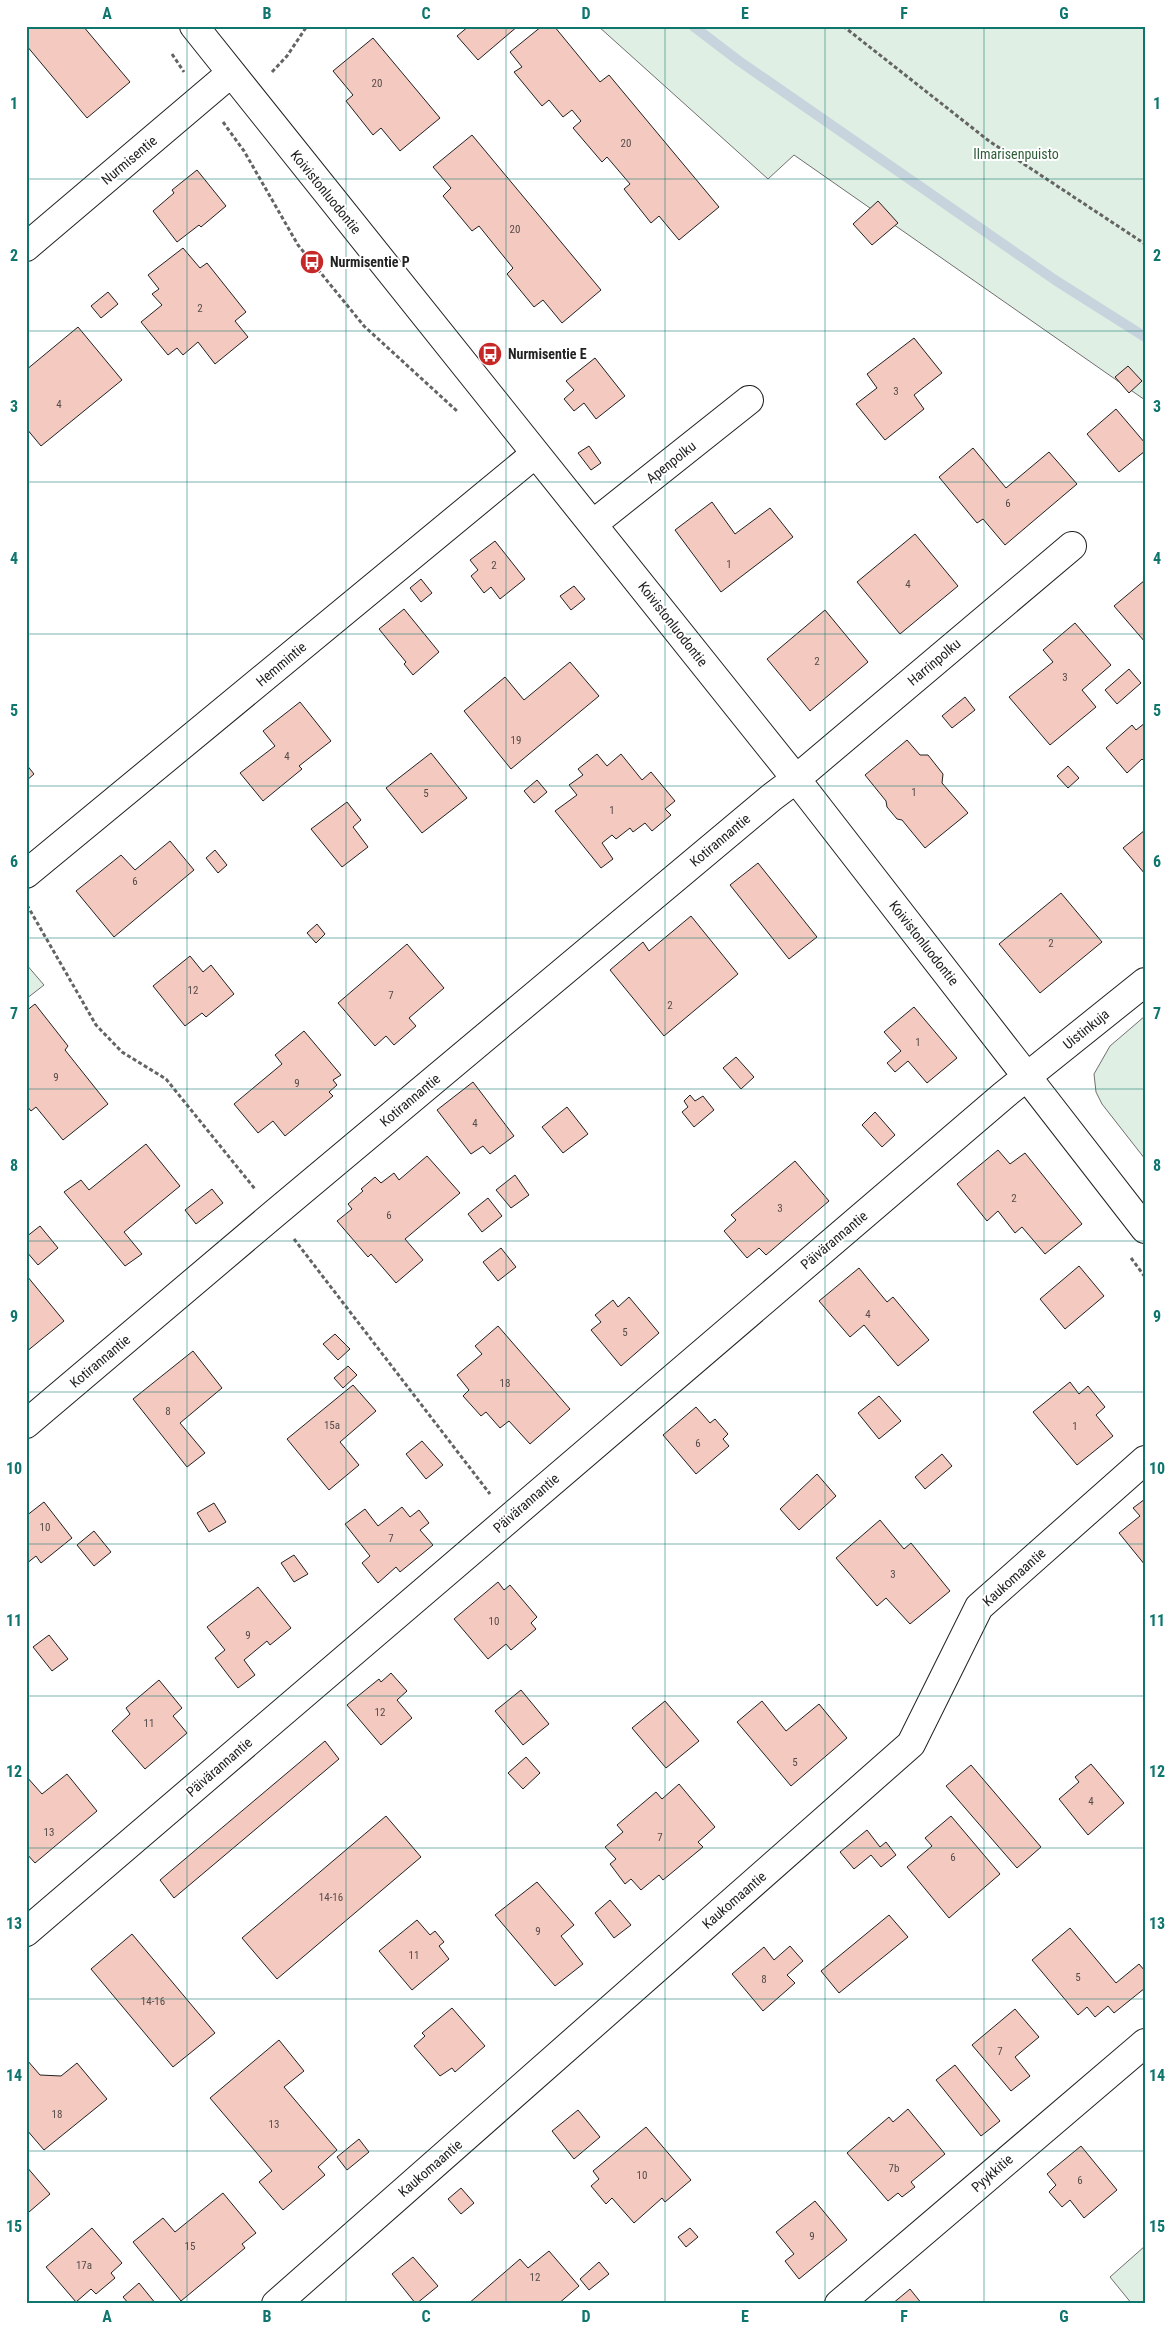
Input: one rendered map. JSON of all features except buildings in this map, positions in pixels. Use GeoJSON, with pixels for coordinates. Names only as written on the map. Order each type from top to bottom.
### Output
{"type":"FeatureCollection","features":[{"type":"Feature","properties":{"kind":"street","name":"Koivistonluodontie"},"geometry":{"type":"LineString","coordinates":[[197,27],[231,73],[535,454],[594,524],[796,779],[1145,1229]]}},
{"type":"Feature","properties":{"kind":"street","name":"Nurmisentie"},"geometry":{"type":"LineString","coordinates":[[26,247],[231,73]]}},
{"type":"Feature","properties":{"kind":"street","name":"Apenpolku"},"geometry":{"type":"LineString","coordinates":[[594,524],[750,400]]}},
{"type":"Feature","properties":{"kind":"street","name":"Hemmintie"},"geometry":{"type":"LineString","coordinates":[[26,874],[535,454]]}},
{"type":"Feature","properties":{"kind":"street","name":"Harrinpolku"},"geometry":{"type":"LineString","coordinates":[[796,779],[1072,546]]}},
{"type":"Feature","properties":{"kind":"street","name":"Kotirannantie"},"geometry":{"type":"LineString","coordinates":[[26,1424],[274,1214],[772,797],[796,779]]}},
{"type":"Feature","properties":{"kind":"street","name":"Uistinkuja"},"geometry":{"type":"LineString","coordinates":[[1027,1076],[1145,982]]}},
{"type":"Feature","properties":{"kind":"street","name":"Päivärannantie"},"geometry":{"type":"LineString","coordinates":[[26,1932],[1027,1076]]}},
{"type":"Feature","properties":{"kind":"street","name":"Kaukomaantie"},"geometry":{"type":"LineString","coordinates":[[276,2304],[911,1744],[979,1608],[1145,1460]]}},
{"type":"Feature","properties":{"kind":"street","name":"Pyykkitie"},"geometry":{"type":"LineString","coordinates":[[839,2304],[1145,2043]]}},
{"type":"Feature","properties":{"kind":"path"},"geometry":{"type":"LineString","coordinates":[[843,26],[990,141],[1145,244]]}},
{"type":"Feature","properties":{"kind":"path"},"geometry":{"type":"LineString","coordinates":[[170,51],[244,151],[298,245],[364,326],[462,415]]}},
{"type":"Feature","properties":{"kind":"path"},"geometry":{"type":"LineString","coordinates":[[1127,1254],[1145,1277]]}},
{"type":"Feature","properties":{"kind":"green space","name":"Ilmarisenpuisto"},"geometry":{"type":"Polygon","coordinates":[[[598,26],[1145,26],[1145,400],[794,155],[768,179],[598,26]]]}},
{"type":"Feature","properties":{"kind":"green space"},"geometry":{"type":"Polygon","coordinates":[[[26,964],[44,985],[26,999],[26,964]]]}},
{"type":"Feature","properties":{"kind":"green space"},"geometry":{"type":"Polygon","coordinates":[[[1145,1016],[1145,1159],[1102,1104],[1096,1092],[1094,1074],[1110,1046],[1145,1016]]]}},
{"type":"Feature","properties":{"kind":"green space"},"geometry":{"type":"Polygon","coordinates":[[[1145,2246],[1145,2304],[1132,2304],[1110,2277],[1145,2246]]]}},
{"type":"Feature","properties":{"kind":"waterway"},"geometry":{"type":"LineString","coordinates":[[693,26],[739,61],[1055,280],[1145,337]]}},
{"type":"Feature","properties":{"kind":"place","name":"Nurmisentie P"},"geometry":{"type":"Point","coordinates":[312,262]}},
{"type":"Feature","properties":{"kind":"place","name":"Nurmisentie E"},"geometry":{"type":"Point","coordinates":[490,354]}}]}
